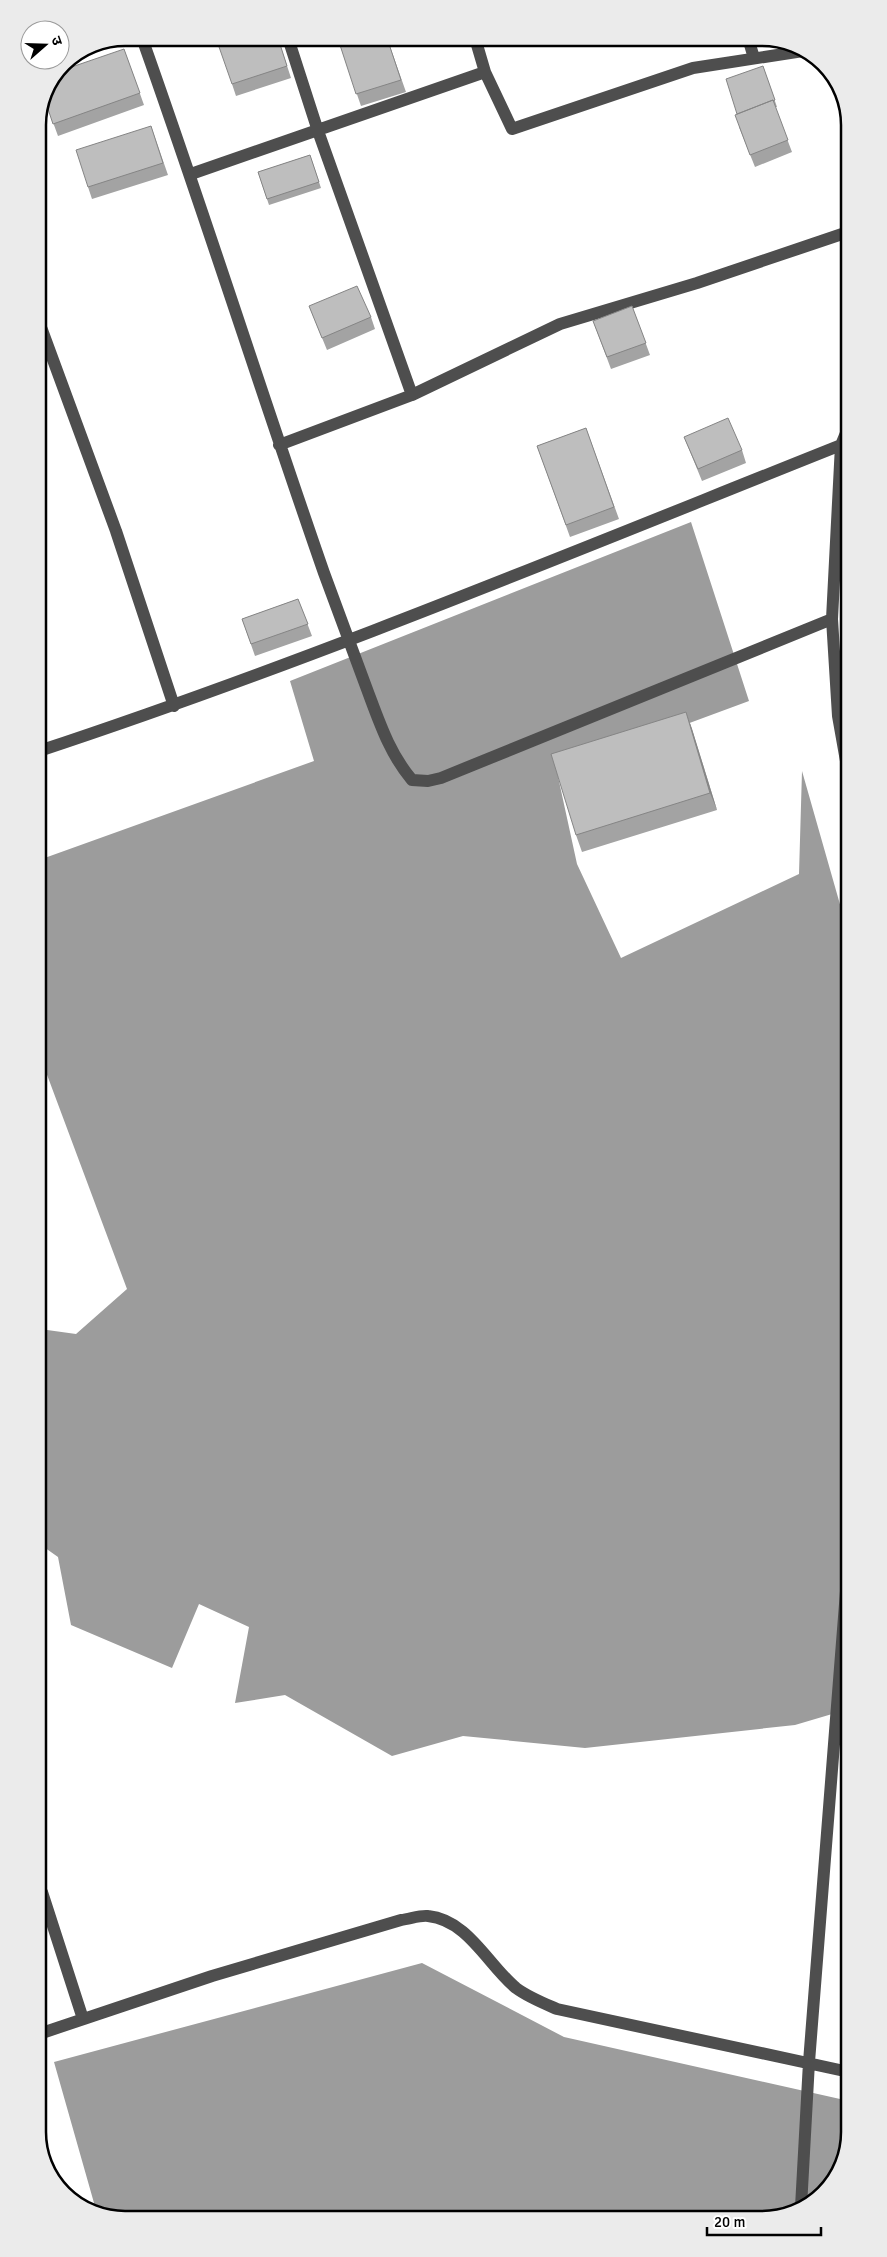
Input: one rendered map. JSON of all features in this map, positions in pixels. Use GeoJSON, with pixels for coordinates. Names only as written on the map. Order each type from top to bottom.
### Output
{"type":"FeatureCollection","features":[{"type":"Feature","properties":{"kind":"street"},"geometry":{"type":"LineString","coordinates":[[145,46],[191,174],[279,445],[349,641],[388,745],[399,765],[412,780],[428,781],[832,619]]}},
{"type":"Feature","properties":{"kind":"street"},"geometry":{"type":"LineString","coordinates":[[291,46],[318,130],[412,395]]}},
{"type":"Feature","properties":{"kind":"street"},"geometry":{"type":"LineString","coordinates":[[477,46],[485,72],[512,129],[694,68],[793,52]]}},
{"type":"Feature","properties":{"kind":"street"},"geometry":{"type":"LineString","coordinates":[[750,46],[754,58]]}},
{"type":"Feature","properties":{"kind":"street"},"geometry":{"type":"LineString","coordinates":[[191,174],[485,72]]}},
{"type":"Feature","properties":{"kind":"street"},"geometry":{"type":"LineString","coordinates":[[279,445],[412,395],[560,324],[698,283],[841,234]]}},
{"type":"Feature","properties":{"kind":"street"},"geometry":{"type":"LineString","coordinates":[[46,341],[116,531],[174,706]]}},
{"type":"Feature","properties":{"kind":"street"},"geometry":{"type":"LineString","coordinates":[[46,749],[174,706],[349,641],[841,440]]}},
{"type":"Feature","properties":{"kind":"street"},"geometry":{"type":"LineString","coordinates":[[841,484],[832,619],[838,716],[841,732]]}},
{"type":"Feature","properties":{"kind":"street"},"geometry":{"type":"LineString","coordinates":[[801,2200],[809,2062],[841,1655]]}},
{"type":"Feature","properties":{"kind":"street"},"geometry":{"type":"LineString","coordinates":[[46,1904],[83,2019]]}},
{"type":"Feature","properties":{"kind":"street"},"geometry":{"type":"LineString","coordinates":[[46,2032],[221,1974],[401,1920],[426,1916],[443,1919],[471,1939],[515,1987],[537,2001],[557,2009],[841,2070]]}},
{"type":"Feature","properties":{"kind":"shaded area"},"geometry":{"type":"Polygon","coordinates":[[[691,522],[749,701],[557,772],[577,864],[621,958],[799,874],[802,771],[841,908],[841,1711],[795,1725],[585,1748],[463,1736],[392,1756],[285,1695],[235,1703],[249,1627],[199,1604],[172,1668],[71,1625],[58,1557],[46,1549],[46,1330],[76,1334],[127,1289],[46,1072],[46,857],[314,761],[290,681],[691,522]]]}},
{"type":"Feature","properties":{"kind":"shaded area"},"geometry":{"type":"Polygon","coordinates":[[[422,1963],[564,2037],[841,2099],[840,2142],[833,2166],[821,2184],[810,2194],[787,2207],[761,2211],[121,2211],[94,2205],[54,2062],[422,1963]]]}},
{"type":"Feature","properties":{"kind":"building"},"geometry":{"type":"Polygon","coordinates":[[[219,46],[281,46],[287,66],[232,84],[219,46]]]}},
{"type":"Feature","properties":{"kind":"building"},"geometry":{"type":"Polygon","coordinates":[[[340,46],[390,46],[401,80],[356,94],[340,46]]]}},
{"type":"Feature","properties":{"kind":"building"},"geometry":{"type":"Polygon","coordinates":[[[124,49],[140,93],[53,124],[48,109],[49,105],[54,91],[72,67],[124,49]]]}},
{"type":"Feature","properties":{"kind":"building"},"geometry":{"type":"Polygon","coordinates":[[[763,66],[775,100],[737,114],[726,79],[763,66]]]}},
{"type":"Feature","properties":{"kind":"building"},"geometry":{"type":"Polygon","coordinates":[[[773,100],[788,140],[750,155],[735,115],[773,100]]]}},
{"type":"Feature","properties":{"kind":"building"},"geometry":{"type":"Polygon","coordinates":[[[151,126],[163,163],[88,187],[76,150],[151,126]]]}},
{"type":"Feature","properties":{"kind":"building"},"geometry":{"type":"Polygon","coordinates":[[[310,155],[319,182],[267,199],[258,172],[310,155]]]}},
{"type":"Feature","properties":{"kind":"building"},"geometry":{"type":"Polygon","coordinates":[[[357,286],[371,317],[322,338],[309,306],[357,286]]]}},
{"type":"Feature","properties":{"kind":"building"},"geometry":{"type":"Polygon","coordinates":[[[632,306],[646,343],[607,357],[593,321],[632,306]]]}},
{"type":"Feature","properties":{"kind":"building"},"geometry":{"type":"Polygon","coordinates":[[[728,418],[742,450],[698,469],[684,437],[728,418]]]}},
{"type":"Feature","properties":{"kind":"building"},"geometry":{"type":"Polygon","coordinates":[[[586,428],[614,507],[566,525],[537,446],[586,428]]]}},
{"type":"Feature","properties":{"kind":"building"},"geometry":{"type":"Polygon","coordinates":[[[298,599],[308,624],[251,644],[242,619],[298,599]]]}},
{"type":"Feature","properties":{"kind":"building"},"geometry":{"type":"Polygon","coordinates":[[[686,712],[710,793],[576,835],[551,754],[686,712]]]}}]}
